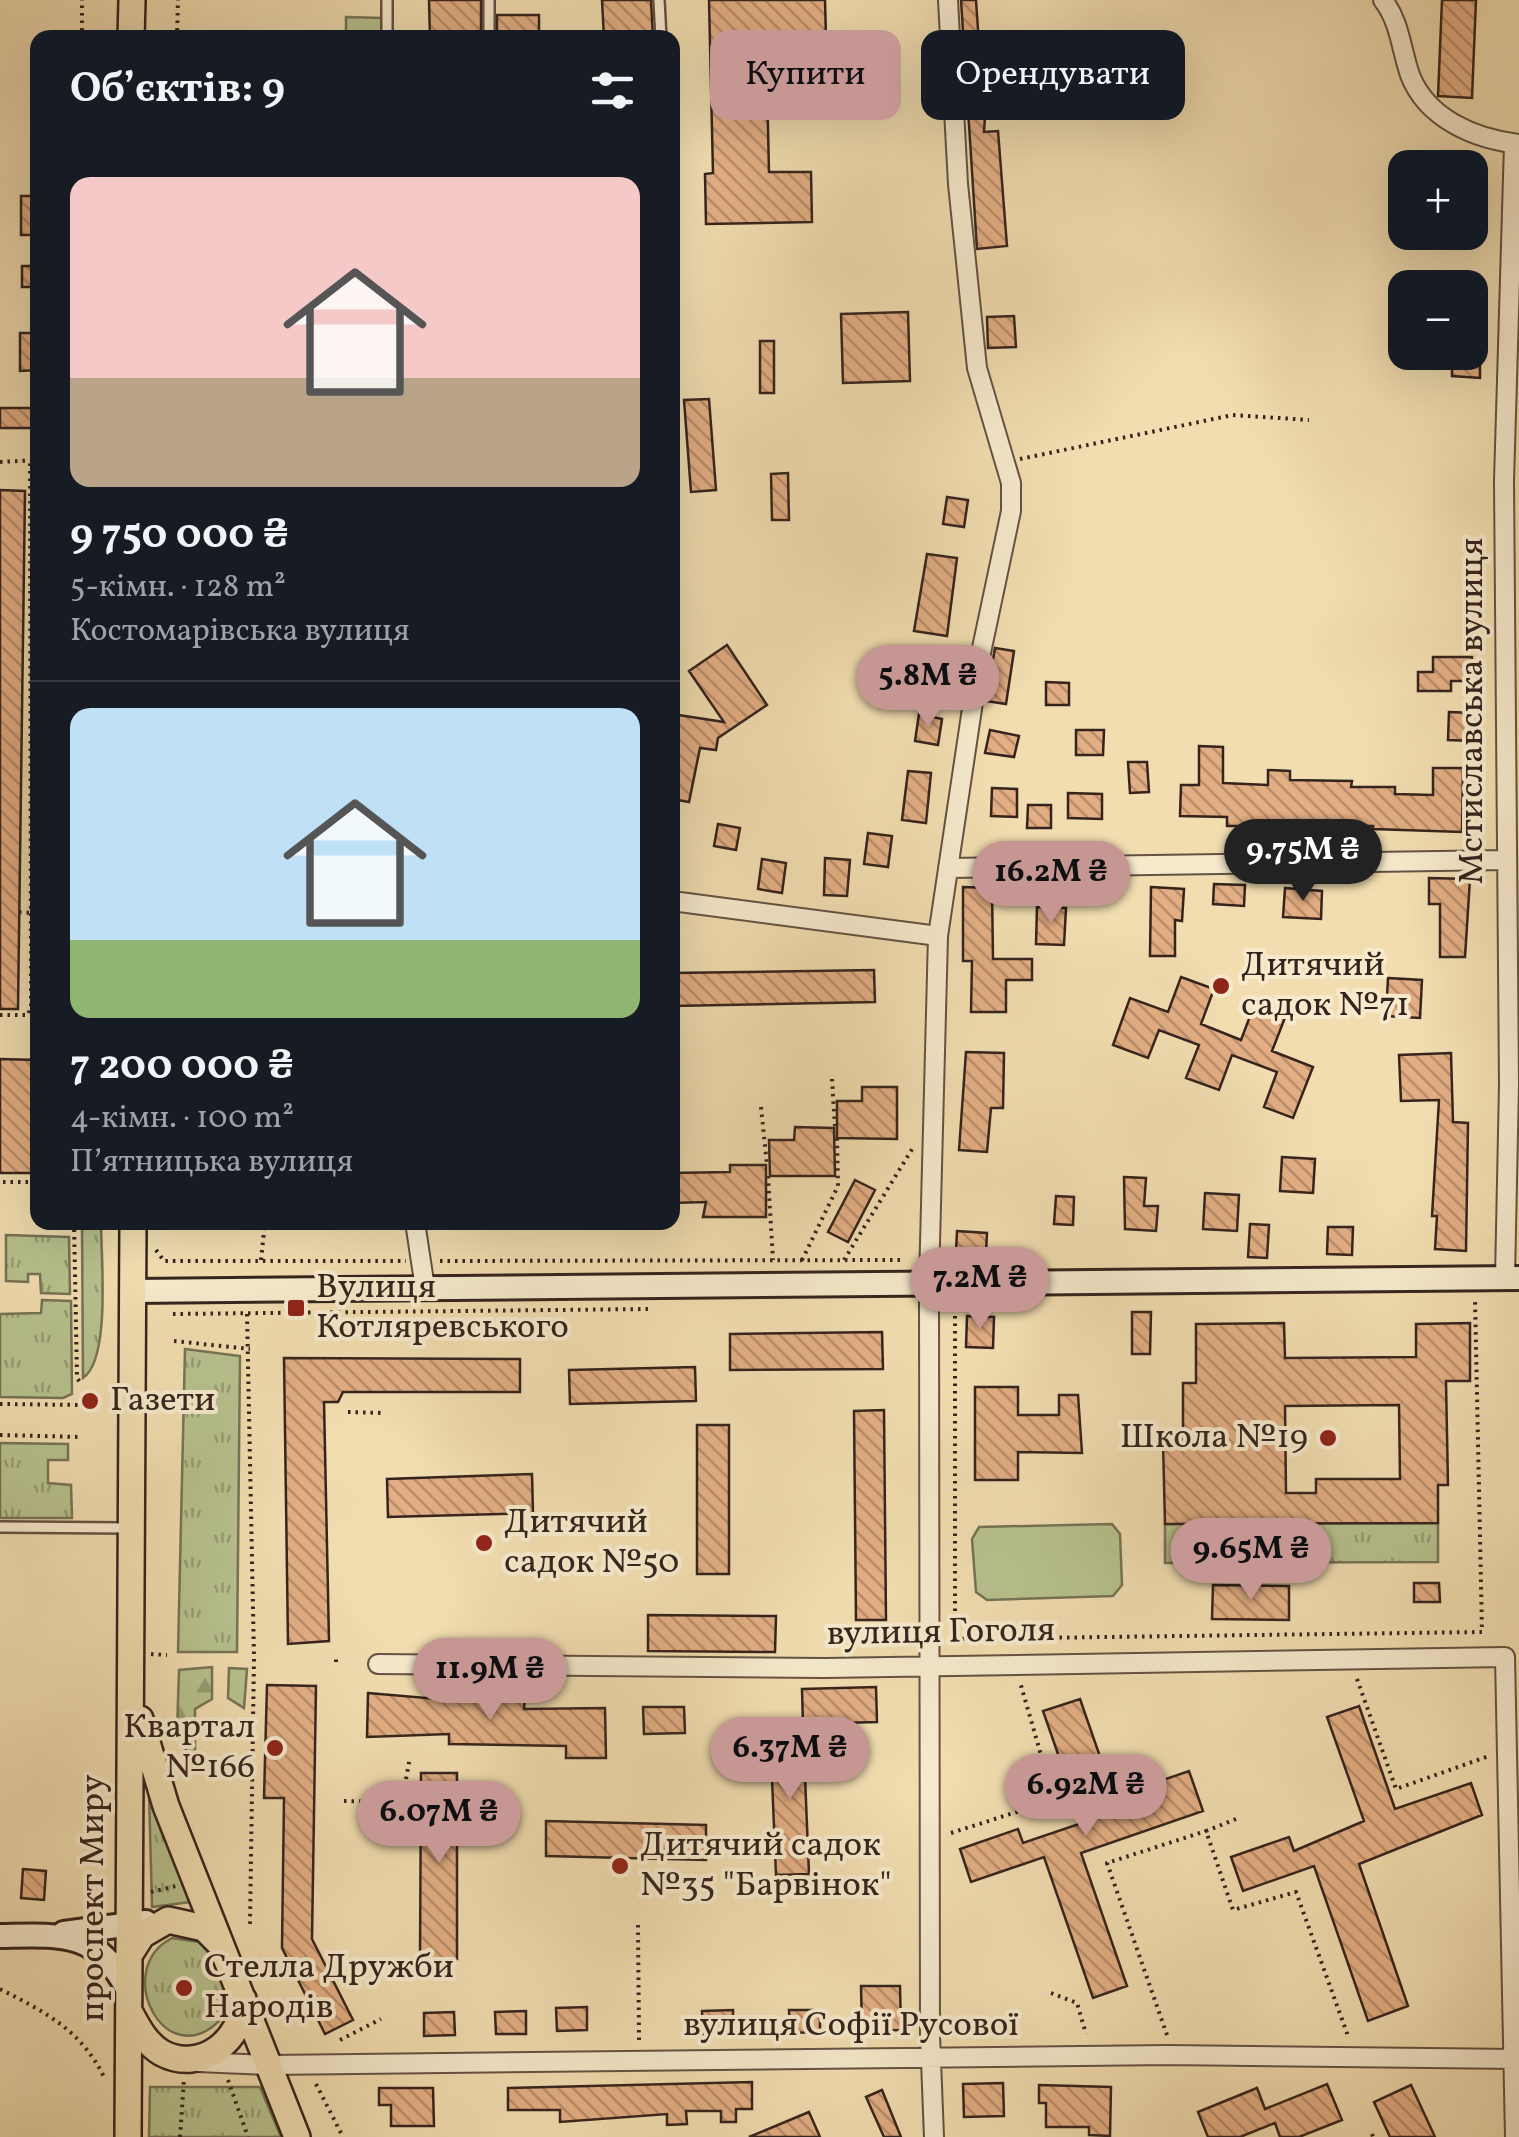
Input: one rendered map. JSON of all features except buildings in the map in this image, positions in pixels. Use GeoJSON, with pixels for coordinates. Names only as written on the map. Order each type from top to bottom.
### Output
{"type":"FeatureCollection","features":[{"type":"Feature","properties":{"kind":"main road"},"geometry":{"type":"LineString","coordinates":[[131,30],[132,0]]}},
{"type":"Feature","properties":{"kind":"main road","name":"проспект Миру"},"geometry":{"type":"LineString","coordinates":[[128,2137],[133,1230]]}},
{"type":"Feature","properties":{"kind":"main road","name":"проспект Миру"},"geometry":{"type":"LineString","coordinates":[[130,1660],[146,1749],[296,2137]]}},
{"type":"Feature","properties":{"kind":"main road"},"geometry":{"type":"LineString","coordinates":[[128,1957],[142,1935],[168,1920],[204,1928],[221,1946]]}},
{"type":"Feature","properties":{"kind":"main road"},"geometry":{"type":"LineString","coordinates":[[128,2001],[144,2038],[186,2070],[233,2036],[243,2019],[243,1999]]}},
{"type":"Feature","properties":{"kind":"street"},"geometry":{"type":"LineString","coordinates":[[934,2137],[930,2058],[929,1282],[938,936],[978,662],[1011,512],[1005,462],[978,368],[958,184],[948,0]]}},
{"type":"Feature","properties":{"kind":"street"},"geometry":{"type":"LineString","coordinates":[[1383,0],[1393,13],[1411,78],[1432,108],[1457,127],[1517,144]]}},
{"type":"Feature","properties":{"kind":"street","name":"Мстиславська вулиця"},"geometry":{"type":"LineString","coordinates":[[1512,1278],[1506,860],[1517,144]]}},
{"type":"Feature","properties":{"kind":"street"},"geometry":{"type":"LineString","coordinates":[[948,868],[1506,860]]}},
{"type":"Feature","properties":{"kind":"street"},"geometry":{"type":"LineString","coordinates":[[680,901],[938,936]]}},
{"type":"Feature","properties":{"kind":"street"},"geometry":{"type":"LineString","coordinates":[[417,1230],[426,1288]]}},
{"type":"Feature","properties":{"kind":"street"},"geometry":{"type":"LineString","coordinates":[[134,1291],[1512,1278]]}},
{"type":"Feature","properties":{"kind":"street"},"geometry":{"type":"LineString","coordinates":[[1512,1657],[1515,2137]]}},
{"type":"Feature","properties":{"kind":"street","name":"вулиця Гоголя"},"geometry":{"type":"LineString","coordinates":[[378,1664],[930,1665],[1512,1657]]}},
{"type":"Feature","properties":{"kind":"street"},"geometry":{"type":"LineString","coordinates":[[50,1936],[168,1920]]}},
{"type":"Feature","properties":{"kind":"street"},"geometry":{"type":"LineString","coordinates":[[0,1936],[80,1939],[104,1955],[128,2001]]}},
{"type":"Feature","properties":{"kind":"street","name":"вулиця Софії Русової"},"geometry":{"type":"LineString","coordinates":[[186,2070],[270,2065],[1350,2054],[1516,2060]]}},
{"type":"Feature","properties":{"kind":"lane"},"geometry":{"type":"LineString","coordinates":[[386,30],[387,0]]}},
{"type":"Feature","properties":{"kind":"lane"},"geometry":{"type":"LineString","coordinates":[[489,0],[489,30]]}},
{"type":"Feature","properties":{"kind":"lane"},"geometry":{"type":"LineString","coordinates":[[659,0],[661,30]]}},
{"type":"Feature","properties":{"kind":"lane"},"geometry":{"type":"LineString","coordinates":[[0,1527],[131,1528]]}},
{"type":"Feature","properties":{"kind":"path"},"geometry":{"type":"LineString","coordinates":[[82,0],[82,30]]}},
{"type":"Feature","properties":{"kind":"path"},"geometry":{"type":"LineString","coordinates":[[177,30],[178,0]]}},
{"type":"Feature","properties":{"kind":"path"},"geometry":{"type":"LineString","coordinates":[[1005,462],[1233,415],[1309,420]]}},
{"type":"Feature","properties":{"kind":"path"},"geometry":{"type":"LineString","coordinates":[[0,462],[30,462]]}},
{"type":"Feature","properties":{"kind":"path"},"geometry":{"type":"LineString","coordinates":[[24,601],[30,600]]}},
{"type":"Feature","properties":{"kind":"path"},"geometry":{"type":"LineString","coordinates":[[20,912],[30,913]]}},
{"type":"Feature","properties":{"kind":"path"},"geometry":{"type":"LineString","coordinates":[[0,1015],[28,1014],[30,1010]]}},
{"type":"Feature","properties":{"kind":"path"},"geometry":{"type":"LineString","coordinates":[[832,1079],[835,1128]]}},
{"type":"Feature","properties":{"kind":"path"},"geometry":{"type":"LineString","coordinates":[[761,1107],[768,1165]]}},
{"type":"Feature","properties":{"kind":"path"},"geometry":{"type":"LineString","coordinates":[[844,1260],[932,1116]]}},
{"type":"Feature","properties":{"kind":"path"},"geometry":{"type":"LineString","coordinates":[[802,1261],[838,1186],[837,1138]]}},
{"type":"Feature","properties":{"kind":"path"},"geometry":{"type":"LineString","coordinates":[[768,1176],[772,1260]]}},
{"type":"Feature","properties":{"kind":"path"},"geometry":{"type":"LineString","coordinates":[[3,1182],[30,1182]]}},
{"type":"Feature","properties":{"kind":"path"},"geometry":{"type":"LineString","coordinates":[[74,1230],[77,1378],[82,1386]]}},
{"type":"Feature","properties":{"kind":"path"},"geometry":{"type":"LineString","coordinates":[[261,1260],[263,1230]]}},
{"type":"Feature","properties":{"kind":"path"},"geometry":{"type":"LineString","coordinates":[[152,1245],[164,1260],[904,1260]]}},
{"type":"Feature","properties":{"kind":"path"},"geometry":{"type":"LineString","coordinates":[[954,1305],[955,1638],[1169,1636],[1482,1632],[1476,1299]]}},
{"type":"Feature","properties":{"kind":"path"},"geometry":{"type":"LineString","coordinates":[[172,1314],[658,1308]]}},
{"type":"Feature","properties":{"kind":"path"},"geometry":{"type":"LineString","coordinates":[[247,1313],[254,1658],[250,1924]]}},
{"type":"Feature","properties":{"kind":"path"},"geometry":{"type":"LineString","coordinates":[[174,1341],[250,1349]]}},
{"type":"Feature","properties":{"kind":"path"},"geometry":{"type":"LineString","coordinates":[[0,1404],[82,1405]]}},
{"type":"Feature","properties":{"kind":"path"},"geometry":{"type":"LineString","coordinates":[[348,1412],[384,1412]]}},
{"type":"Feature","properties":{"kind":"path"},"geometry":{"type":"LineString","coordinates":[[0,1435],[82,1436]]}},
{"type":"Feature","properties":{"kind":"path"},"geometry":{"type":"LineString","coordinates":[[1355,1674],[1396,1789],[1489,1756]]}},
{"type":"Feature","properties":{"kind":"path"},"geometry":{"type":"LineString","coordinates":[[952,1834],[1054,1800],[1019,1677]]}},
{"type":"Feature","properties":{"kind":"path"},"geometry":{"type":"LineString","coordinates":[[726,1724],[802,1726]]}},
{"type":"Feature","properties":{"kind":"path"},"geometry":{"type":"LineString","coordinates":[[812,1726],[824,1741]]}},
{"type":"Feature","properties":{"kind":"path"},"geometry":{"type":"LineString","coordinates":[[344,1801],[387,1802],[404,1790],[410,1757]]}},
{"type":"Feature","properties":{"kind":"path"},"geometry":{"type":"LineString","coordinates":[[1167,2035],[1107,1863],[1236,1819]]}},
{"type":"Feature","properties":{"kind":"path"},"geometry":{"type":"LineString","coordinates":[[1206,1831],[1234,1910],[1296,1892],[1348,2036]]}},
{"type":"Feature","properties":{"kind":"path"},"geometry":{"type":"LineString","coordinates":[[152,1892],[184,1884]]}},
{"type":"Feature","properties":{"kind":"path"},"geometry":{"type":"LineString","coordinates":[[638,1925],[639,2040]]}},
{"type":"Feature","properties":{"kind":"path"},"geometry":{"type":"LineString","coordinates":[[0,1990],[61,2020],[92,2051],[104,2076]]}},
{"type":"Feature","properties":{"kind":"path"},"geometry":{"type":"LineString","coordinates":[[1051,1993],[1076,2003],[1086,2034]]}},
{"type":"Feature","properties":{"kind":"path"},"geometry":{"type":"LineString","coordinates":[[340,2040],[382,2019]]}},
{"type":"Feature","properties":{"kind":"path"},"geometry":{"type":"LineString","coordinates":[[180,2137],[186,2070]]}},
{"type":"Feature","properties":{"kind":"path"},"geometry":{"type":"LineString","coordinates":[[228,2080],[248,2137]]}},
{"type":"Feature","properties":{"kind":"path"},"geometry":{"type":"LineString","coordinates":[[316,2084],[343,2137]]}},
{"type":"Feature","properties":{"kind":"green space"},"geometry":{"type":"Polygon","coordinates":[[[346,17],[382,18],[382,30],[346,30],[346,17]]]}},
{"type":"Feature","properties":{"kind":"green space"},"geometry":{"type":"Polygon","coordinates":[[[82,1230],[101,1230],[101,1330],[92,1367],[83,1378],[82,1230]]]}},
{"type":"Feature","properties":{"kind":"green space"},"geometry":{"type":"Polygon","coordinates":[[[6,1235],[69,1237],[70,1294],[41,1293],[40,1274],[28,1274],[28,1282],[6,1281],[6,1235]]]}},
{"type":"Feature","properties":{"kind":"green space"},"geometry":{"type":"Polygon","coordinates":[[[42,1300],[71,1301],[72,1394],[63,1398],[0,1397],[0,1314],[41,1313],[42,1300]]]}},
{"type":"Feature","properties":{"kind":"green space"},"geometry":{"type":"Polygon","coordinates":[[[185,1349],[240,1356],[237,1652],[178,1652],[185,1349]]]}},
{"type":"Feature","properties":{"kind":"green space"},"geometry":{"type":"Polygon","coordinates":[[[0,1443],[68,1444],[68,1460],[48,1460],[48,1483],[71,1485],[72,1518],[0,1518],[0,1443]]]}},
{"type":"Feature","properties":{"kind":"green space"},"geometry":{"type":"Polygon","coordinates":[[[1438,1523],[1438,1562],[1165,1563],[1165,1524],[1438,1523]]]}},
{"type":"Feature","properties":{"kind":"green space"},"geometry":{"type":"Polygon","coordinates":[[[1112,1524],[1120,1534],[1122,1585],[1113,1596],[987,1600],[976,1592],[972,1539],[979,1527],[1112,1524]]]}},
{"type":"Feature","properties":{"kind":"green space"},"geometry":{"type":"Polygon","coordinates":[[[212,1667],[212,1699],[195,1709],[195,1768],[177,1732],[179,1670],[212,1667]]]}},
{"type":"Feature","properties":{"kind":"green space"},"geometry":{"type":"Polygon","coordinates":[[[229,1668],[247,1669],[244,1708],[228,1698],[229,1668]]]}},
{"type":"Feature","properties":{"kind":"green space"},"geometry":{"type":"Polygon","coordinates":[[[149,1791],[191,1902],[152,1907],[149,1791]]]}},
{"type":"Feature","properties":{"kind":"green space"},"geometry":{"type":"Polygon","coordinates":[[[172,1938],[199,1942],[222,1976],[223,2017],[202,2033],[183,2035],[166,2028],[153,2013],[146,1993],[146,1973],[154,1953],[172,1938]]]}},
{"type":"Feature","properties":{"kind":"green space"},"geometry":{"type":"Polygon","coordinates":[[[150,2087],[260,2087],[281,2137],[149,2137],[150,2087]]]}},
{"type":"Feature","properties":{"kind":"place","name":"Дитячий садок №71"},"geometry":{"type":"Point","coordinates":[1221,986]}},
{"type":"Feature","properties":{"kind":"place","name":"Вулиця Котляревського"},"geometry":{"type":"Point","coordinates":[296,1308]}},
{"type":"Feature","properties":{"kind":"place","name":"Газети"},"geometry":{"type":"Point","coordinates":[90,1401]}},
{"type":"Feature","properties":{"kind":"place","name":"Школа №19"},"geometry":{"type":"Point","coordinates":[1328,1438]}},
{"type":"Feature","properties":{"kind":"place","name":"Дитячий садок №50"},"geometry":{"type":"Point","coordinates":[484,1543]}},
{"type":"Feature","properties":{"kind":"place","name":"Квартал №166"},"geometry":{"type":"Point","coordinates":[275,1748]}},
{"type":"Feature","properties":{"kind":"place","name":"Дитячий садок №35 \"Барвінок\""},"geometry":{"type":"Point","coordinates":[620,1866]}},
{"type":"Feature","properties":{"kind":"place","name":"Стелла Дружби Народiв"},"geometry":{"type":"Point","coordinates":[184,1988]}}]}
